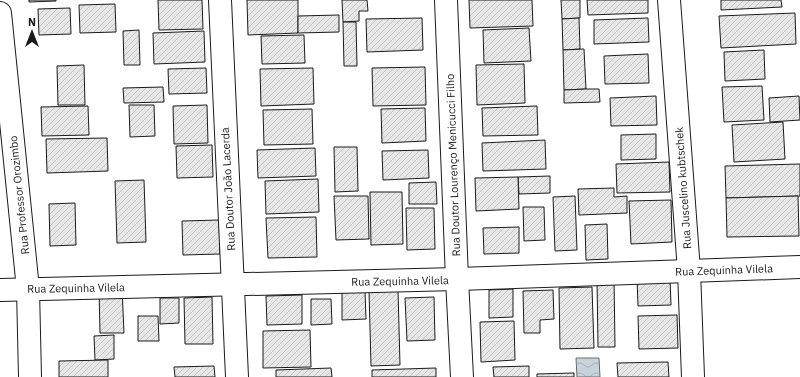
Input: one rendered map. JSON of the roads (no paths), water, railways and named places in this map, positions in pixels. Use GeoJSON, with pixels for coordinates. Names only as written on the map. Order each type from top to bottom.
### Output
{"type":"FeatureCollection","features":[{"type":"Feature","properties":{"kind":"street","name":"Rua Doutor João Lacerda"},"geometry":{"type":"LineString","coordinates":[[220,0],[238,377]]}},
{"type":"Feature","properties":{"kind":"street","name":"Rua Doutor Lourenço Menicucci Filho"},"geometry":{"type":"LineString","coordinates":[[446,0],[462,377]]}},
{"type":"Feature","properties":{"kind":"street","name":"Rua Juscelino kubtschek"},"geometry":{"type":"LineString","coordinates":[[669,0],[689,270],[693,377]]}},
{"type":"Feature","properties":{"kind":"street","name":"Rua Professor Orozimbo"},"geometry":{"type":"LineString","coordinates":[[0,13],[28,289],[30,377]]}},
{"type":"Feature","properties":{"kind":"street","name":"Rua Zequinha Vilela"},"geometry":{"type":"LineString","coordinates":[[0,290],[457,279],[800,267]]}},
{"type":"Feature","properties":{"kind":"water"},"geometry":{"type":"Polygon","coordinates":[[[576,358],[599,358],[600,377],[577,377],[576,358]]]}}]}
